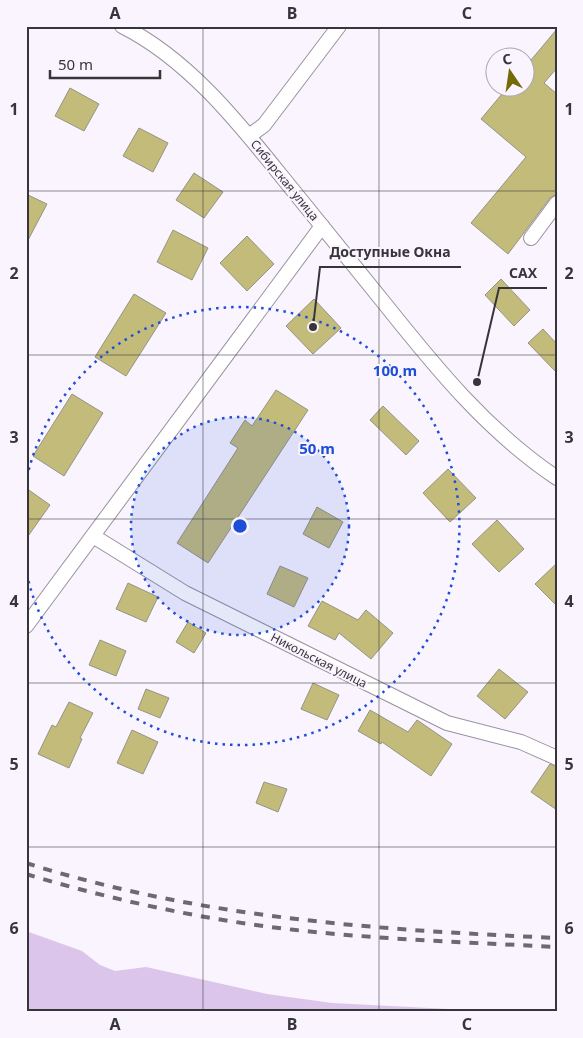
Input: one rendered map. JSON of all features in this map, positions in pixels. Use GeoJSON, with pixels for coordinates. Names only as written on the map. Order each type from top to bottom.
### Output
{"type":"FeatureCollection","features":[{"type":"Feature","properties":{"kind":"street","name":"Сибирская улица"},"geometry":{"type":"LineString","coordinates":[[122,26],[147,41],[186,71],[249,136],[414,340],[464,398],[509,442],[557,478]]}},
{"type":"Feature","properties":{"kind":"street"},"geometry":{"type":"LineString","coordinates":[[249,136],[264,125],[339,26]]}},
{"type":"Feature","properties":{"kind":"street"},"geometry":{"type":"LineString","coordinates":[[531,238],[557,203]]}},
{"type":"Feature","properties":{"kind":"street"},"geometry":{"type":"LineString","coordinates":[[26,626],[322,226]]}},
{"type":"Feature","properties":{"kind":"street","name":"Никольская улица"},"geometry":{"type":"LineString","coordinates":[[93,536],[185,593],[447,724],[520,742],[557,758]]}},
{"type":"Feature","properties":{"kind":"shaded area"},"geometry":{"type":"Polygon","coordinates":[[[26,931],[82,951],[100,965],[115,971],[146,967],[267,994],[332,1003],[507,1012],[26,1012],[26,931]]]}},
{"type":"Feature","properties":{"kind":"building"},"geometry":{"type":"Polygon","coordinates":[[[557,29],[557,68],[544,83],[557,94],[557,194],[550,198],[508,254],[471,223],[526,157],[481,119],[499,98],[536,98],[536,54],[557,29]]]}},
{"type":"Feature","properties":{"kind":"building"},"geometry":{"type":"Polygon","coordinates":[[[70,88],[99,104],[84,131],[55,116],[70,88]]]}},
{"type":"Feature","properties":{"kind":"building"},"geometry":{"type":"Polygon","coordinates":[[[139,128],[168,143],[153,172],[123,156],[139,128]]]}},
{"type":"Feature","properties":{"kind":"building"},"geometry":{"type":"Polygon","coordinates":[[[194,173],[223,192],[204,218],[176,200],[194,173]]]}},
{"type":"Feature","properties":{"kind":"building"},"geometry":{"type":"Polygon","coordinates":[[[26,194],[47,204],[26,244],[26,194]]]}},
{"type":"Feature","properties":{"kind":"building"},"geometry":{"type":"Polygon","coordinates":[[[173,230],[208,248],[192,280],[157,262],[173,230]]]}},
{"type":"Feature","properties":{"kind":"building"},"geometry":{"type":"Polygon","coordinates":[[[247,236],[274,264],[247,291],[220,263],[247,236]]]}},
{"type":"Feature","properties":{"kind":"building"},"geometry":{"type":"Polygon","coordinates":[[[501,279],[530,310],[514,326],[485,295],[501,279]]]}},
{"type":"Feature","properties":{"kind":"building"},"geometry":{"type":"Polygon","coordinates":[[[134,294],[166,313],[126,376],[95,357],[134,294]]]}},
{"type":"Feature","properties":{"kind":"building"},"geometry":{"type":"Polygon","coordinates":[[[314,299],[341,328],[313,354],[286,326],[314,299]]]}},
{"type":"Feature","properties":{"kind":"building"},"geometry":{"type":"Polygon","coordinates":[[[543,329],[557,344],[557,373],[528,343],[543,329]]]}},
{"type":"Feature","properties":{"kind":"building"},"geometry":{"type":"Polygon","coordinates":[[[276,390],[308,410],[208,563],[177,543],[238,448],[230,443],[245,420],[252,426],[276,390]]]}},
{"type":"Feature","properties":{"kind":"building"},"geometry":{"type":"Polygon","coordinates":[[[72,394],[103,413],[64,476],[33,456],[72,394]]]}},
{"type":"Feature","properties":{"kind":"building"},"geometry":{"type":"Polygon","coordinates":[[[383,406],[419,441],[406,455],[370,420],[383,406]]]}},
{"type":"Feature","properties":{"kind":"building"},"geometry":{"type":"Polygon","coordinates":[[[448,469],[476,498],[450,522],[423,493],[448,469]]]}},
{"type":"Feature","properties":{"kind":"building"},"geometry":{"type":"Polygon","coordinates":[[[26,488],[50,505],[26,539],[26,488]]]}},
{"type":"Feature","properties":{"kind":"building"},"geometry":{"type":"Polygon","coordinates":[[[317,507],[343,522],[329,548],[303,534],[317,507]]]}},
{"type":"Feature","properties":{"kind":"building"},"geometry":{"type":"Polygon","coordinates":[[[497,520],[524,549],[499,572],[472,544],[497,520]]]}},
{"type":"Feature","properties":{"kind":"building"},"geometry":{"type":"Polygon","coordinates":[[[557,563],[557,606],[535,584],[557,563]]]}},
{"type":"Feature","properties":{"kind":"building"},"geometry":{"type":"Polygon","coordinates":[[[280,566],[308,578],[294,607],[267,594],[280,566]]]}},
{"type":"Feature","properties":{"kind":"building"},"geometry":{"type":"Polygon","coordinates":[[[128,583],[158,597],[146,622],[116,609],[128,583]]]}},
{"type":"Feature","properties":{"kind":"building"},"geometry":{"type":"Polygon","coordinates":[[[322,601],[358,620],[366,610],[393,633],[371,659],[339,633],[335,640],[308,626],[322,601]]]}},
{"type":"Feature","properties":{"kind":"building"},"geometry":{"type":"Polygon","coordinates":[[[188,622],[206,633],[194,653],[176,642],[188,622]]]}},
{"type":"Feature","properties":{"kind":"building"},"geometry":{"type":"Polygon","coordinates":[[[100,640],[126,651],[116,676],[89,665],[100,640]]]}},
{"type":"Feature","properties":{"kind":"building"},"geometry":{"type":"Polygon","coordinates":[[[499,669],[528,692],[505,719],[477,696],[499,669]]]}},
{"type":"Feature","properties":{"kind":"building"},"geometry":{"type":"Polygon","coordinates":[[[313,683],[339,695],[327,720],[301,709],[313,683]]]}},
{"type":"Feature","properties":{"kind":"building"},"geometry":{"type":"Polygon","coordinates":[[[146,689],[169,698],[160,718],[138,709],[146,689]]]}},
{"type":"Feature","properties":{"kind":"building"},"geometry":{"type":"Polygon","coordinates":[[[69,702],[93,713],[80,738],[82,739],[69,768],[38,754],[52,725],[56,727],[69,702]]]}},
{"type":"Feature","properties":{"kind":"building"},"geometry":{"type":"Polygon","coordinates":[[[370,710],[408,732],[417,720],[452,744],[431,776],[382,742],[381,744],[358,731],[370,710]]]}},
{"type":"Feature","properties":{"kind":"building"},"geometry":{"type":"Polygon","coordinates":[[[132,730],[158,742],[143,774],[117,763],[132,730]]]}},
{"type":"Feature","properties":{"kind":"building"},"geometry":{"type":"Polygon","coordinates":[[[550,764],[557,767],[557,810],[531,792],[550,764]]]}},
{"type":"Feature","properties":{"kind":"building"},"geometry":{"type":"Polygon","coordinates":[[[264,782],[287,789],[278,812],[256,803],[264,782]]]}},
{"type":"Feature","properties":{"kind":"railway"},"geometry":{"type":"LineString","coordinates":[[26,863],[91,882],[223,909],[289,918],[422,931],[557,938]]}},
{"type":"Feature","properties":{"kind":"railway"},"geometry":{"type":"LineString","coordinates":[[26,874],[86,891],[147,905],[270,927],[377,937],[557,947]]}},
{"type":"Feature","properties":{"kind":"place","name":"Доступные Окна"},"geometry":{"type":"Point","coordinates":[313,327]}},
{"type":"Feature","properties":{"kind":"place","name":"САХ"},"geometry":{"type":"Point","coordinates":[477,382]}}]}
